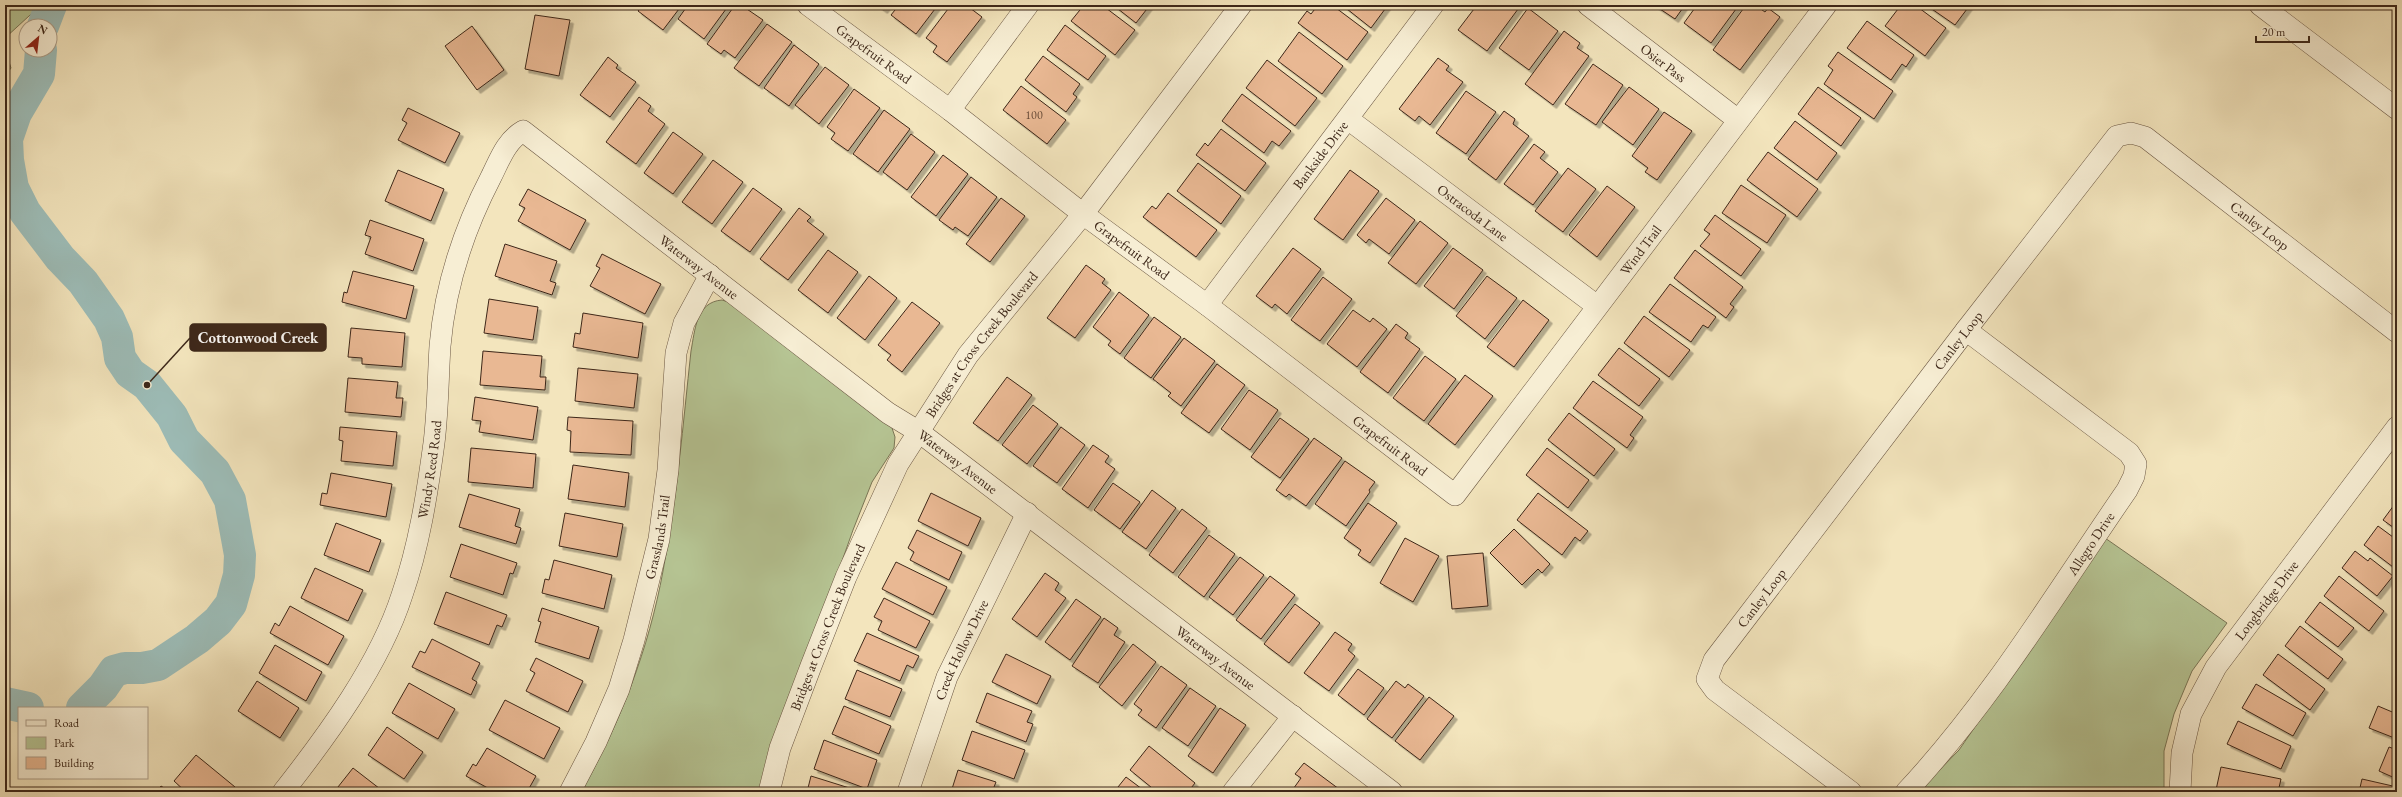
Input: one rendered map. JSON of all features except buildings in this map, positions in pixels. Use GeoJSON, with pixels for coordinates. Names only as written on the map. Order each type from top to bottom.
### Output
{"type":"FeatureCollection","features":[{"type":"Feature","properties":{"kind":"street","name":"Grapefruit Road"},"geometry":{"type":"LineString","coordinates":[[808,5],[950,110],[1083,214],[1207,305],[1455,495]]}},
{"type":"Feature","properties":{"kind":"street"},"geometry":{"type":"LineString","coordinates":[[950,110],[1028,5]]}},
{"type":"Feature","properties":{"kind":"street","name":"Bridges at Cross Creek Boulevard"},"geometry":{"type":"LineString","coordinates":[[769,792],[780,748],[846,576],[898,464],[968,355],[1083,214],[1240,5]]}},
{"type":"Feature","properties":{"kind":"street","name":"Bankside Drive"},"geometry":{"type":"LineString","coordinates":[[1207,305],[1433,5]]}},
{"type":"Feature","properties":{"kind":"street","name":"Osier Pass"},"geometry":{"type":"LineString","coordinates":[[1588,5],[1738,120]]}},
{"type":"Feature","properties":{"kind":"street","name":"Wind Trail"},"geometry":{"type":"LineString","coordinates":[[1455,495],[1826,5]]}},
{"type":"Feature","properties":{"kind":"street"},"geometry":{"type":"LineString","coordinates":[[2260,5],[2397,109]]}},
{"type":"Feature","properties":{"kind":"street","name":"Ostracoda Lane"},"geometry":{"type":"LineString","coordinates":[[1348,119],[1597,306]]}},
{"type":"Feature","properties":{"kind":"street","name":"Waterway Avenue"},"geometry":{"type":"LineString","coordinates":[[523,131],[888,413],[919,432],[1027,513],[1392,792]]}},
{"type":"Feature","properties":{"kind":"street","name":"Windy Reed Road"},"geometry":{"type":"LineString","coordinates":[[283,792],[314,752],[373,660],[402,596],[418,538],[427,493],[434,440],[440,344],[447,300],[457,258],[487,185],[506,146],[513,137],[523,131]]}},
{"type":"Feature","properties":{"kind":"street","name":"Canley Loop"},"geometry":{"type":"LineString","coordinates":[[1851,792],[1715,690],[1708,679],[1714,660],[1966,330],[2103,152],[2117,136],[2131,133],[2145,137],[2397,332]]}},
{"type":"Feature","properties":{"kind":"street","name":"Grasslands Trail"},"geometry":{"type":"LineString","coordinates":[[570,792],[596,742],[619,689],[634,640],[659,539],[668,470],[676,353],[684,323],[710,275]]}},
{"type":"Feature","properties":{"kind":"street","name":"Allegro Drive"},"geometry":{"type":"LineString","coordinates":[[1906,792],[1941,755],[1982,702],[2127,490],[2134,476],[2136,464],[2129,454],[1966,330]]}},
{"type":"Feature","properties":{"kind":"street","name":"Longbridge Drive"},"geometry":{"type":"LineString","coordinates":[[2180,792],[2182,753],[2192,714],[2216,666],[2397,428]]}},
{"type":"Feature","properties":{"kind":"street","name":"Creek Hollow Drive"},"geometry":{"type":"LineString","coordinates":[[908,792],[946,677],[1027,513]]}},
{"type":"Feature","properties":{"kind":"street"},"geometry":{"type":"LineString","coordinates":[[1233,792],[1293,716]]}},
{"type":"Feature","properties":{"kind":"green space"},"geometry":{"type":"Polygon","coordinates":[[[5,5],[41,5],[27,18],[18,18],[18,26],[5,38],[5,5]]]}},
{"type":"Feature","properties":{"kind":"green space"},"geometry":{"type":"Polygon","coordinates":[[[5,49],[11,68],[5,76],[5,49]]]}},
{"type":"Feature","properties":{"kind":"green space"},"geometry":{"type":"Polygon","coordinates":[[[722,300],[731,303],[891,425],[895,437],[894,448],[872,482],[853,530],[760,792],[581,792],[608,740],[620,712],[641,657],[650,628],[668,544],[694,334],[698,318],[702,311],[713,302],[722,300]]]}},
{"type":"Feature","properties":{"kind":"green space"},"geometry":{"type":"Polygon","coordinates":[[[2105,538],[2227,623],[2192,671],[2174,714],[2164,751],[2164,792],[1918,792],[1959,750],[2105,538]]]}},
{"type":"Feature","properties":{"kind":"waterway"},"geometry":{"type":"LineString","coordinates":[[46,18],[51,5]]}},
{"type":"Feature","properties":{"kind":"waterway"},"geometry":{"type":"LineString","coordinates":[[40,58],[39,74],[16,113],[7,139],[8,160],[13,188],[25,212],[60,258],[83,282],[109,319],[117,337],[120,358],[130,373],[147,385],[172,416],[184,440],[215,472],[230,500],[240,555],[239,575],[231,604],[218,621],[197,639],[158,665],[142,668],[125,668],[114,671],[103,687],[83,707]]}},
{"type":"Feature","properties":{"kind":"waterway"},"geometry":{"type":"LineString","coordinates":[[5,703],[23,707]]}},
{"type":"Feature","properties":{"kind":"place","name":"Cottonwood Creek"},"geometry":{"type":"Point","coordinates":[147,385]}}]}
